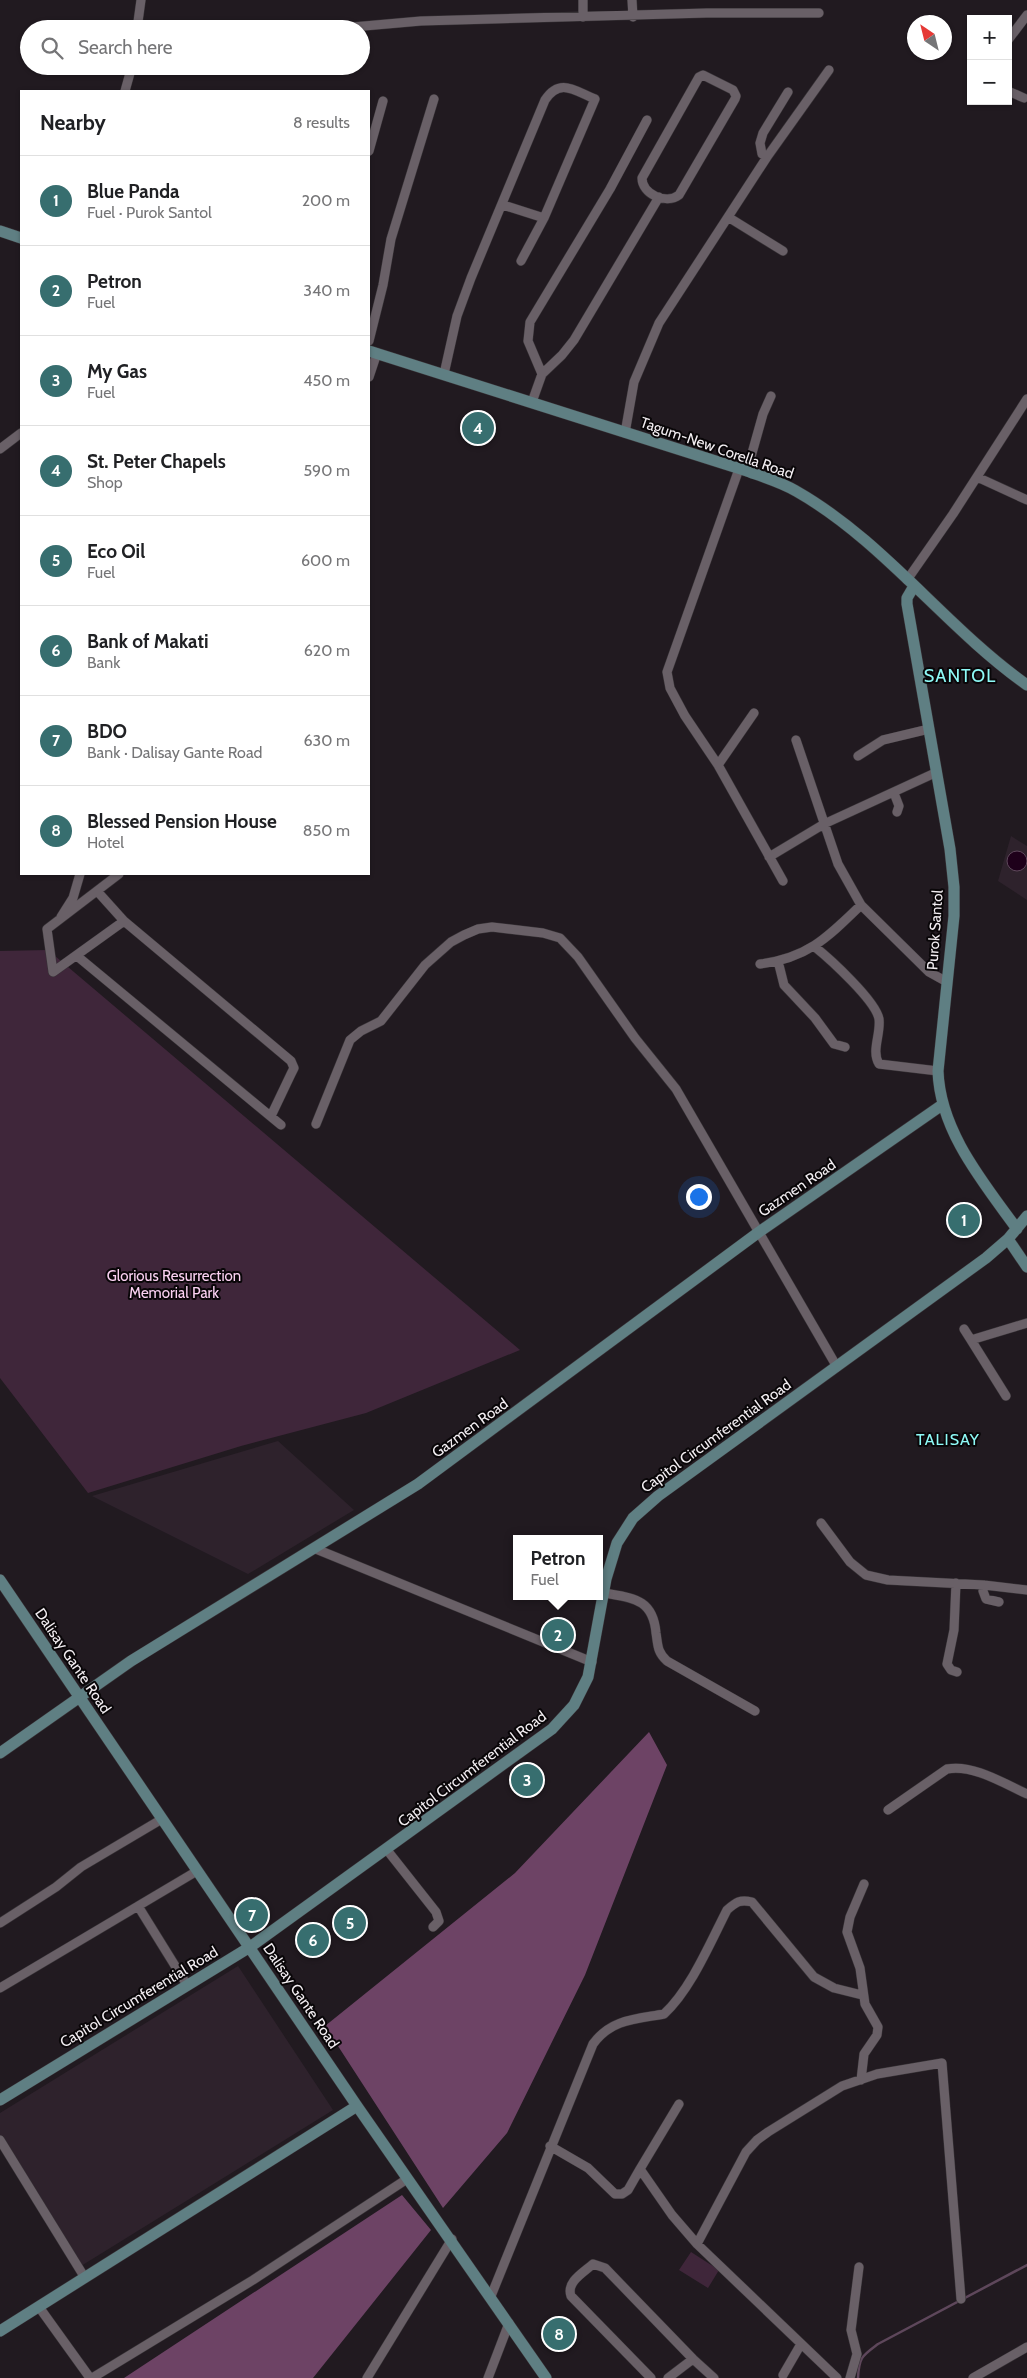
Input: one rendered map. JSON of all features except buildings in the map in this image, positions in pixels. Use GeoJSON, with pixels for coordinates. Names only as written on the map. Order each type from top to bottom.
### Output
{"type":"FeatureCollection","features":[{"type":"Feature","properties":{"kind":"main road"},"geometry":{"type":"LineString","coordinates":[[1,231],[20,238]]}},
{"type":"Feature","properties":{"kind":"main road","name":"Tagum-New Corella Road"},"geometry":{"type":"LineString","coordinates":[[373,352],[783,484],[818,505],[910,583],[992,657],[1027,685]]}},
{"type":"Feature","properties":{"kind":"main road","name":"Purok Santol"},"geometry":{"type":"LineString","coordinates":[[910,583],[907,604],[950,849],[955,901],[938,1071],[942,1105],[973,1166],[1017,1229]]}},
{"type":"Feature","properties":{"kind":"main road","name":"Gazmen Road"},"geometry":{"type":"LineString","coordinates":[[0,1752],[79,1696],[158,1644],[316,1549],[436,1471],[758,1232],[942,1105]]}},
{"type":"Feature","properties":{"kind":"main road","name":"Capitol Circumferential Road"},"geometry":{"type":"LineString","coordinates":[[603,1599],[612,1556],[625,1530],[638,1513],[658,1496],[975,1267],[1008,1239],[1027,1216]]}},
{"type":"Feature","properties":{"kind":"main road"},"geometry":{"type":"LineString","coordinates":[[1008,1239],[1027,1267]]}},
{"type":"Feature","properties":{"kind":"main road","name":"Dalisay Gante Road"},"geometry":{"type":"LineString","coordinates":[[0,1580],[357,2106],[407,2179],[452,2239],[546,2378]]}},
{"type":"Feature","properties":{"kind":"main road","name":"Capitol Circumferential Road"},"geometry":{"type":"LineString","coordinates":[[0,2100],[250,1947],[387,1850],[552,1729],[574,1705],[583,1691],[592,1662],[603,1600]]}},
{"type":"Feature","properties":{"kind":"main road"},"geometry":{"type":"LineString","coordinates":[[0,2331],[357,2106]]}},
{"type":"Feature","properties":{"kind":"street"},"geometry":{"type":"LineString","coordinates":[[138,20],[141,0]]}},
{"type":"Feature","properties":{"kind":"street"},"geometry":{"type":"LineString","coordinates":[[583,0],[583,17]]}},
{"type":"Feature","properties":{"kind":"street"},"geometry":{"type":"LineString","coordinates":[[632,0],[633,17]]}},
{"type":"Feature","properties":{"kind":"street"},"geometry":{"type":"LineString","coordinates":[[370,25],[421,21],[633,17],[714,13],[819,13]]}},
{"type":"Feature","properties":{"kind":"street"},"geometry":{"type":"LineString","coordinates":[[1012,35],[1027,15]]}},
{"type":"Feature","properties":{"kind":"street"},"geometry":{"type":"LineString","coordinates":[[625,433],[634,382],[659,323],[767,158],[829,70]]}},
{"type":"Feature","properties":{"kind":"street"},"geometry":{"type":"LineString","coordinates":[[125,90],[129,75]]}},
{"type":"Feature","properties":{"kind":"street"},"geometry":{"type":"LineString","coordinates":[[703,75],[733,90],[736,96],[735,99],[682,190],[674,198],[659,197],[648,192],[642,184],[642,178],[698,77],[703,75]]}},
{"type":"Feature","properties":{"kind":"street"},"geometry":{"type":"LineString","coordinates":[[444,374],[457,316],[471,278],[503,205],[545,100],[556,87],[563,86],[595,99],[544,218],[521,261]]}},
{"type":"Feature","properties":{"kind":"street"},"geometry":{"type":"LineString","coordinates":[[767,158],[762,154],[760,143],[788,92]]}},
{"type":"Feature","properties":{"kind":"street"},"geometry":{"type":"LineString","coordinates":[[1012,93],[1024,98]]}},
{"type":"Feature","properties":{"kind":"street"},"geometry":{"type":"LineString","coordinates":[[370,337],[383,285],[391,239],[434,99]]}},
{"type":"Feature","properties":{"kind":"street"},"geometry":{"type":"LineString","coordinates":[[370,147],[383,101]]}},
{"type":"Feature","properties":{"kind":"street"},"geometry":{"type":"LineString","coordinates":[[542,374],[528,341],[530,322],[610,190],[647,120]]}},
{"type":"Feature","properties":{"kind":"street"},"geometry":{"type":"LineString","coordinates":[[532,402],[542,374],[562,355],[574,340],[659,197]]}},
{"type":"Feature","properties":{"kind":"street"},"geometry":{"type":"LineString","coordinates":[[503,205],[544,218]]}},
{"type":"Feature","properties":{"kind":"street"},"geometry":{"type":"LineString","coordinates":[[728,217],[783,252]]}},
{"type":"Feature","properties":{"kind":"street"},"geometry":{"type":"LineString","coordinates":[[370,371],[373,352]]}},
{"type":"Feature","properties":{"kind":"street"},"geometry":{"type":"LineString","coordinates":[[771,396],[667,672],[670,688],[685,716],[718,765],[782,882]]}},
{"type":"Feature","properties":{"kind":"street"},"geometry":{"type":"LineString","coordinates":[[910,583],[978,476],[1024,410],[1027,399]]}},
{"type":"Feature","properties":{"kind":"street"},"geometry":{"type":"LineString","coordinates":[[0,449],[20,434]]}},
{"type":"Feature","properties":{"kind":"street"},"geometry":{"type":"LineString","coordinates":[[978,476],[1027,500]]}},
{"type":"Feature","properties":{"kind":"street"},"geometry":{"type":"LineString","coordinates":[[718,765],[754,713]]}},
{"type":"Feature","properties":{"kind":"street"},"geometry":{"type":"LineString","coordinates":[[858,756],[883,740],[929,729]]}},
{"type":"Feature","properties":{"kind":"street"},"geometry":{"type":"LineString","coordinates":[[796,740],[838,864],[861,905],[929,972],[947,982]]}},
{"type":"Feature","properties":{"kind":"street"},"geometry":{"type":"LineString","coordinates":[[769,857],[824,824],[937,772]]}},
{"type":"Feature","properties":{"kind":"street"},"geometry":{"type":"LineString","coordinates":[[894,793],[899,806],[897,812]]}},
{"type":"Feature","properties":{"kind":"street"},"geometry":{"type":"LineString","coordinates":[[56,923],[73,898],[80,875]]}},
{"type":"Feature","properties":{"kind":"street"},"geometry":{"type":"LineString","coordinates":[[118,875],[47,930],[53,972],[124,921]]}},
{"type":"Feature","properties":{"kind":"street"},"geometry":{"type":"LineString","coordinates":[[97,891],[124,921],[291,1061],[294,1068],[271,1116]]}},
{"type":"Feature","properties":{"kind":"street"},"geometry":{"type":"LineString","coordinates":[[760,964],[778,961],[815,947],[861,905]]}},
{"type":"Feature","properties":{"kind":"street"},"geometry":{"type":"LineString","coordinates":[[316,1124],[350,1040],[361,1030],[381,1021],[425,965],[451,942],[478,929],[492,927],[555,935],[566,943],[578,957],[634,1038],[676,1089],[837,1367]]}},
{"type":"Feature","properties":{"kind":"street"},"geometry":{"type":"LineString","coordinates":[[815,947],[842,971],[877,1013],[879,1025],[876,1054],[879,1064],[938,1071]]}},
{"type":"Feature","properties":{"kind":"street"},"geometry":{"type":"LineString","coordinates":[[77,956],[281,1126]]}},
{"type":"Feature","properties":{"kind":"street"},"geometry":{"type":"LineString","coordinates":[[778,961],[784,985],[815,1018],[834,1044],[845,1047]]}},
{"type":"Feature","properties":{"kind":"street"},"geometry":{"type":"LineString","coordinates":[[971,1340],[1027,1323]]}},
{"type":"Feature","properties":{"kind":"street"},"geometry":{"type":"LineString","coordinates":[[964,1329],[1006,1396]]}},
{"type":"Feature","properties":{"kind":"street"},"geometry":{"type":"LineString","coordinates":[[821,1523],[850,1562],[866,1575],[888,1580],[984,1585],[1027,1590]]}},
{"type":"Feature","properties":{"kind":"street"},"geometry":{"type":"LineString","coordinates":[[316,1549],[592,1662]]}},
{"type":"Feature","properties":{"kind":"street"},"geometry":{"type":"LineString","coordinates":[[956,1583],[954,1630],[947,1664],[951,1670],[956,1672]]}},
{"type":"Feature","properties":{"kind":"street"},"geometry":{"type":"LineString","coordinates":[[984,1585],[983,1591],[986,1598],[999,1602]]}},
{"type":"Feature","properties":{"kind":"street"},"geometry":{"type":"LineString","coordinates":[[604,1593],[632,1597],[644,1603],[651,1614],[658,1650],[667,1661],[755,1711]]}},
{"type":"Feature","properties":{"kind":"street"},"geometry":{"type":"LineString","coordinates":[[888,1810],[946,1769],[958,1767],[970,1770],[1027,1794]]}},
{"type":"Feature","properties":{"kind":"street"},"geometry":{"type":"LineString","coordinates":[[0,1924],[50,1891],[81,1867],[162,1819]]}},
{"type":"Feature","properties":{"kind":"street"},"geometry":{"type":"LineString","coordinates":[[387,1850],[436,1912],[438,1921],[433,1928]]}},
{"type":"Feature","properties":{"kind":"street"},"geometry":{"type":"LineString","coordinates":[[0,1988],[197,1871]]}},
{"type":"Feature","properties":{"kind":"street"},"geometry":{"type":"LineString","coordinates":[[861,2080],[864,2054],[877,2035],[878,2027],[862,1995],[860,1968],[847,1932],[850,1917],[864,1884]]}},
{"type":"Feature","properties":{"kind":"street"},"geometry":{"type":"LineString","coordinates":[[490,2296],[584,2064],[599,2035],[613,2025],[664,2014],[680,1994],[727,1910],[736,1902],[743,1900],[752,1902],[814,1977],[834,1988],[862,1995]]}},
{"type":"Feature","properties":{"kind":"street"},"geometry":{"type":"LineString","coordinates":[[138,1906],[188,1985]]}},
{"type":"Feature","properties":{"kind":"street"},"geometry":{"type":"LineString","coordinates":[[697,2244],[746,2152],[757,2140],[842,2086],[878,2074],[942,2063],[961,2299]]}},
{"type":"Feature","properties":{"kind":"street"},"geometry":{"type":"LineString","coordinates":[[550,2146],[588,2168],[615,2194],[622,2194],[628,2190],[679,2104]]}},
{"type":"Feature","properties":{"kind":"street"},"geometry":{"type":"LineString","coordinates":[[0,2140],[85,2278]]}},
{"type":"Feature","properties":{"kind":"street"},"geometry":{"type":"LineString","coordinates":[[640,2169],[672,2216],[697,2244],[837,2378]]}},
{"type":"Feature","properties":{"kind":"street"},"geometry":{"type":"LineString","coordinates":[[39,2307],[91,2378],[253,2280],[407,2179]]}},
{"type":"Feature","properties":{"kind":"street"},"geometry":{"type":"LineString","coordinates":[[367,2378],[452,2239]]}},
{"type":"Feature","properties":{"kind":"street"},"geometry":{"type":"LineString","coordinates":[[651,2378],[572,2296],[569,2290],[571,2284],[593,2264],[598,2264],[605,2268],[693,2359],[714,2378]]}},
{"type":"Feature","properties":{"kind":"street"},"geometry":{"type":"LineString","coordinates":[[850,2378],[857,2354],[851,2330],[859,2267]]}},
{"type":"Feature","properties":{"kind":"street"},"geometry":{"type":"LineString","coordinates":[[488,2378],[510,2323]]}},
{"type":"Feature","properties":{"kind":"street"},"geometry":{"type":"LineString","coordinates":[[783,2375],[801,2344]]}},
{"type":"Feature","properties":{"kind":"street"},"geometry":{"type":"LineString","coordinates":[[973,2378],[1027,2347]]}},
{"type":"Feature","properties":{"kind":"street"},"geometry":{"type":"LineString","coordinates":[[668,2378],[693,2359]]}},
{"type":"Feature","properties":{"kind":"shaded area"},"geometry":{"type":"Polygon","coordinates":[[[1011,836],[1027,846],[1027,900],[998,881],[1011,836]]]}},
{"type":"Feature","properties":{"kind":"shaded area"},"geometry":{"type":"Polygon","coordinates":[[[1017,851],[1024,854],[1027,861],[1024,868],[1017,871],[1010,868],[1007,861],[1010,854],[1017,851]]]}},
{"type":"Feature","properties":{"kind":"shaded area"},"geometry":{"type":"Polygon","coordinates":[[[278,1441],[354,1510],[248,1574],[92,1496],[278,1441]]]}},
{"type":"Feature","properties":{"kind":"shaded area"},"geometry":{"type":"Polygon","coordinates":[[[649,1732],[667,1765],[585,1975],[507,2133],[443,2208],[325,2026],[515,1873],[649,1732]]]}},
{"type":"Feature","properties":{"kind":"shaded area"},"geometry":{"type":"Polygon","coordinates":[[[238,1966],[333,2110],[81,2266],[0,2135],[0,2113],[238,1966]]]}},
{"type":"Feature","properties":{"kind":"shaded area"},"geometry":{"type":"Polygon","coordinates":[[[402,2195],[431,2230],[313,2378],[124,2378],[402,2195]]]}},
{"type":"Feature","properties":{"kind":"green space","name":"Glorious Resurrection Memorial Park"},"geometry":{"type":"Polygon","coordinates":[[[48,950],[520,1350],[366,1413],[241,1446],[88,1493],[0,1378],[0,951],[48,950]]]}},
{"type":"Feature","properties":{"kind":"green space"},"geometry":{"type":"Polygon","coordinates":[[[691,2252],[719,2270],[708,2288],[679,2270],[691,2252]]]}},
{"type":"Feature","properties":{"kind":"waterway"},"geometry":{"type":"LineString","coordinates":[[858,2378],[862,2358],[878,2344],[1027,2265]]}},
{"type":"Feature","properties":{"kind":"place","name":"St. Peter Chapels"},"geometry":{"type":"Point","coordinates":[478,428]}},
{"type":"Feature","properties":{"kind":"place","name":"Blue Panda"},"geometry":{"type":"Point","coordinates":[964,1220]}},
{"type":"Feature","properties":{"kind":"place","name":"Petron"},"geometry":{"type":"Point","coordinates":[558,1635]}},
{"type":"Feature","properties":{"kind":"place","name":"My Gas"},"geometry":{"type":"Point","coordinates":[527,1780]}},
{"type":"Feature","properties":{"kind":"place","name":"BDO"},"geometry":{"type":"Point","coordinates":[252,1915]}},
{"type":"Feature","properties":{"kind":"place","name":"Eco Oil"},"geometry":{"type":"Point","coordinates":[350,1923]}},
{"type":"Feature","properties":{"kind":"place","name":"Bank of Makati"},"geometry":{"type":"Point","coordinates":[313,1940]}},
{"type":"Feature","properties":{"kind":"place","name":"Blessed Pension House"},"geometry":{"type":"Point","coordinates":[559,2334]}},
{"type":"Feature","properties":{"kind":"district","name":"SANTOL"},"geometry":{"type":"Point","coordinates":[960,676]}},
{"type":"Feature","properties":{"kind":"district","name":"TALISAY"},"geometry":{"type":"Point","coordinates":[948,1439]}}]}
